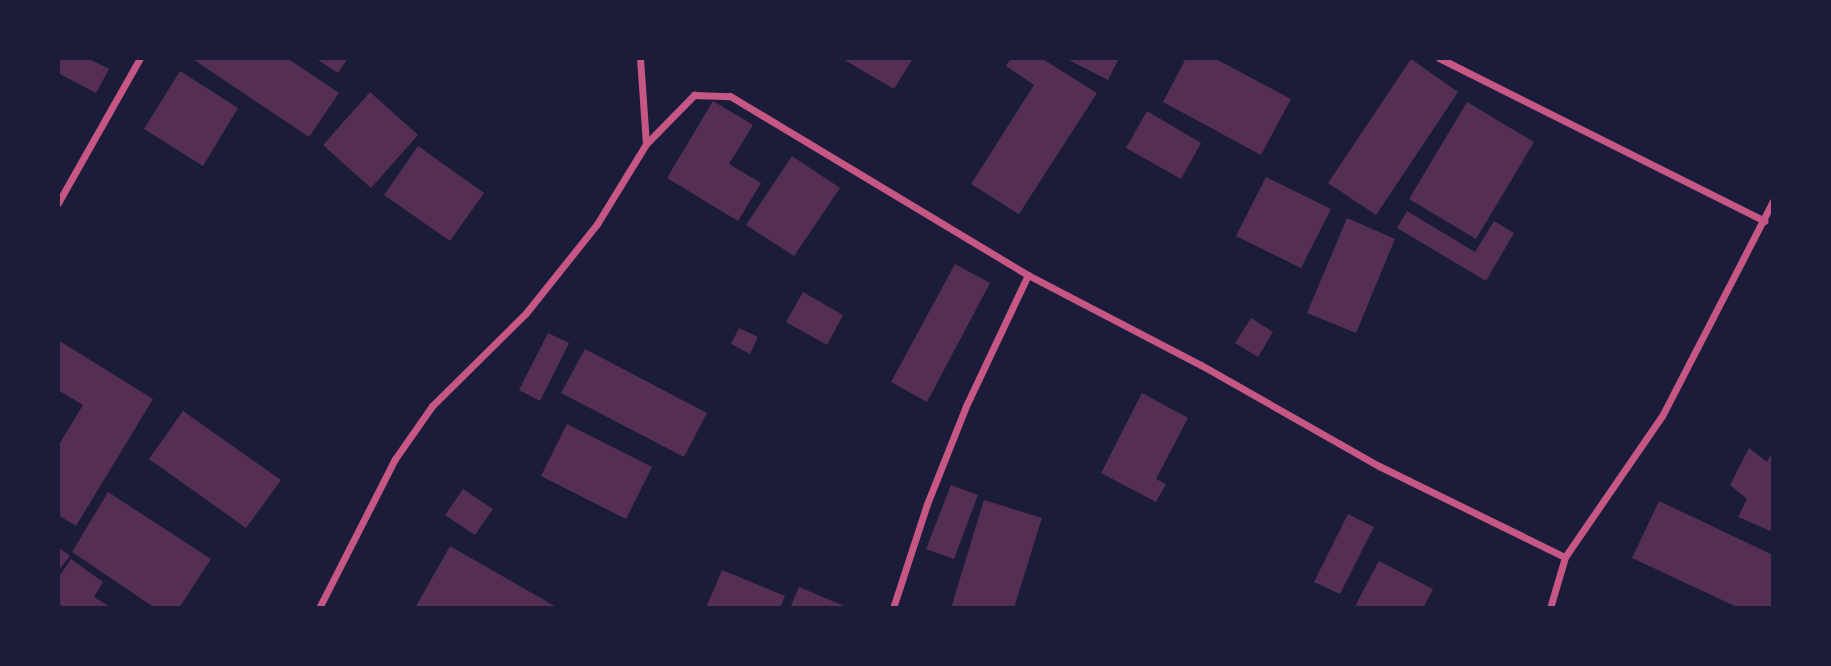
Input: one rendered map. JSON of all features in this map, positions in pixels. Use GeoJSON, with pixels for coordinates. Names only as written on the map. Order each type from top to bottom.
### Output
{"type":"FeatureCollection","features":[{"type":"Feature","properties":{"kind":"street"},"geometry":{"type":"LineString","coordinates":[[58,203],[140,58]]}},
{"type":"Feature","properties":{"kind":"street"},"geometry":{"type":"LineString","coordinates":[[640,58],[646,144]]}},
{"type":"Feature","properties":{"kind":"street"},"geometry":{"type":"LineString","coordinates":[[1439,58],[1764,221]]}},
{"type":"Feature","properties":{"kind":"street"},"geometry":{"type":"LineString","coordinates":[[319,608],[395,459],[432,406],[526,313],[597,224],[646,144],[694,95],[730,96],[1028,275],[1201,365],[1379,466],[1565,557]]}},
{"type":"Feature","properties":{"kind":"street"},"geometry":{"type":"LineString","coordinates":[[1550,608],[1565,557],[1662,416],[1773,201]]}},
{"type":"Feature","properties":{"kind":"street"},"geometry":{"type":"LineString","coordinates":[[892,608],[927,504],[966,406],[1028,275]]}},
{"type":"Feature","properties":{"kind":"building"},"geometry":{"type":"Polygon","coordinates":[[[58,58],[87,58],[109,69],[96,93],[58,73],[58,58]]]}},
{"type":"Feature","properties":{"kind":"building"},"geometry":{"type":"Polygon","coordinates":[[[191,58],[287,58],[339,93],[309,137],[191,58]]]}},
{"type":"Feature","properties":{"kind":"building"},"geometry":{"type":"Polygon","coordinates":[[[315,58],[348,58],[338,73],[315,58]]]}},
{"type":"Feature","properties":{"kind":"building"},"geometry":{"type":"Polygon","coordinates":[[[841,58],[913,58],[894,89],[841,58]]]}},
{"type":"Feature","properties":{"kind":"building"},"geometry":{"type":"Polygon","coordinates":[[[1011,58],[1041,58],[1097,93],[1019,214],[971,184],[1034,85],[1006,66],[1011,58]]]}},
{"type":"Feature","properties":{"kind":"building"},"geometry":{"type":"Polygon","coordinates":[[[1065,58],[1119,58],[1108,80],[1065,58]]]}},
{"type":"Feature","properties":{"kind":"building"},"geometry":{"type":"Polygon","coordinates":[[[1186,58],[1214,58],[1291,99],[1261,155],[1163,102],[1186,58]]]}},
{"type":"Feature","properties":{"kind":"building"},"geometry":{"type":"Polygon","coordinates":[[[1411,59],[1458,92],[1376,215],[1328,183],[1411,59]]]}},
{"type":"Feature","properties":{"kind":"building"},"geometry":{"type":"Polygon","coordinates":[[[180,71],[238,108],[203,166],[144,129],[180,71]]]}},
{"type":"Feature","properties":{"kind":"building"},"geometry":{"type":"Polygon","coordinates":[[[370,92],[418,135],[371,188],[323,145],[370,92]]]}},
{"type":"Feature","properties":{"kind":"building"},"geometry":{"type":"Polygon","coordinates":[[[713,101],[753,125],[729,164],[761,183],[738,221],[667,178],[713,101]]]}},
{"type":"Feature","properties":{"kind":"building"},"geometry":{"type":"Polygon","coordinates":[[[1467,102],[1534,142],[1476,239],[1409,199],[1467,102]]]}},
{"type":"Feature","properties":{"kind":"building"},"geometry":{"type":"Polygon","coordinates":[[[1147,111],[1201,143],[1181,179],[1126,148],[1147,111]]]}},
{"type":"Feature","properties":{"kind":"building"},"geometry":{"type":"Polygon","coordinates":[[[418,146],[484,193],[450,241],[384,195],[418,146]]]}},
{"type":"Feature","properties":{"kind":"building"},"geometry":{"type":"Polygon","coordinates":[[[792,156],[840,188],[794,256],[746,225],[792,156]]]}},
{"type":"Feature","properties":{"kind":"building"},"geometry":{"type":"Polygon","coordinates":[[[1266,177],[1331,209],[1301,268],[1236,236],[1266,177]]]}},
{"type":"Feature","properties":{"kind":"building"},"geometry":{"type":"Polygon","coordinates":[[[1407,211],[1475,252],[1494,221],[1514,233],[1486,281],[1397,228],[1407,211]]]}},
{"type":"Feature","properties":{"kind":"building"},"geometry":{"type":"Polygon","coordinates":[[[1347,218],[1395,239],[1356,333],[1307,313],[1347,218]]]}},
{"type":"Feature","properties":{"kind":"building"},"geometry":{"type":"Polygon","coordinates":[[[955,264],[990,283],[927,402],[891,382],[955,264]]]}},
{"type":"Feature","properties":{"kind":"building"},"geometry":{"type":"Polygon","coordinates":[[[803,292],[843,315],[827,345],[786,322],[803,292]]]}},
{"type":"Feature","properties":{"kind":"building"},"geometry":{"type":"Polygon","coordinates":[[[1251,318],[1273,332],[1258,357],[1235,343],[1251,318]]]}},
{"type":"Feature","properties":{"kind":"building"},"geometry":{"type":"Polygon","coordinates":[[[739,328],[758,337],[750,354],[731,344],[739,328]]]}},
{"type":"Feature","properties":{"kind":"building"},"geometry":{"type":"Polygon","coordinates":[[[548,333],[569,343],[540,401],[519,390],[548,333]]]}},
{"type":"Feature","properties":{"kind":"building"},"geometry":{"type":"Polygon","coordinates":[[[58,340],[153,399],[76,526],[58,515],[58,446],[83,405],[58,390],[58,340]]]}},
{"type":"Feature","properties":{"kind":"building"},"geometry":{"type":"Polygon","coordinates":[[[585,349],[707,413],[684,457],[561,393],[585,349]]]}},
{"type":"Feature","properties":{"kind":"building"},"geometry":{"type":"Polygon","coordinates":[[[1142,393],[1188,418],[1156,479],[1166,484],[1156,502],[1101,473],[1142,393]]]}},
{"type":"Feature","properties":{"kind":"building"},"geometry":{"type":"Polygon","coordinates":[[[183,411],[281,480],[246,528],[149,459],[183,411]]]}},
{"type":"Feature","properties":{"kind":"building"},"geometry":{"type":"Polygon","coordinates":[[[567,424],[652,467],[626,519],[541,476],[567,424]]]}},
{"type":"Feature","properties":{"kind":"building"},"geometry":{"type":"Polygon","coordinates":[[[1749,448],[1767,462],[1773,450],[1773,532],[1738,517],[1747,499],[1730,485],[1749,448]]]}},
{"type":"Feature","properties":{"kind":"building"},"geometry":{"type":"Polygon","coordinates":[[[951,485],[978,495],[954,559],[926,549],[951,485]]]}},
{"type":"Feature","properties":{"kind":"building"},"geometry":{"type":"Polygon","coordinates":[[[463,489],[493,509],[475,535],[445,515],[463,489]]]}},
{"type":"Feature","properties":{"kind":"building"},"geometry":{"type":"Polygon","coordinates":[[[108,492],[211,559],[179,608],[155,608],[72,552],[108,492]]]}},
{"type":"Feature","properties":{"kind":"building"},"geometry":{"type":"Polygon","coordinates":[[[984,500],[1042,518],[1014,608],[951,608],[984,500]]]}},
{"type":"Feature","properties":{"kind":"building"},"geometry":{"type":"Polygon","coordinates":[[[1659,501],[1773,555],[1773,608],[1739,608],[1632,558],[1659,501]]]}},
{"type":"Feature","properties":{"kind":"building"},"geometry":{"type":"Polygon","coordinates":[[[1348,514],[1374,527],[1340,594],[1314,582],[1348,514]]]}},
{"type":"Feature","properties":{"kind":"building"},"geometry":{"type":"Polygon","coordinates":[[[450,546],[558,608],[415,608],[450,546]]]}},
{"type":"Feature","properties":{"kind":"building"},"geometry":{"type":"Polygon","coordinates":[[[58,547],[70,556],[58,571],[58,547]]]}},
{"type":"Feature","properties":{"kind":"building"},"geometry":{"type":"Polygon","coordinates":[[[71,559],[103,582],[94,597],[112,608],[65,608],[58,603],[58,578],[71,559]]]}},
{"type":"Feature","properties":{"kind":"building"},"geometry":{"type":"Polygon","coordinates":[[[1379,561],[1433,589],[1423,608],[1354,608],[1379,561]]]}},
{"type":"Feature","properties":{"kind":"building"},"geometry":{"type":"Polygon","coordinates":[[[722,570],[785,596],[780,608],[706,608],[722,570]]]}},
{"type":"Feature","properties":{"kind":"building"},"geometry":{"type":"Polygon","coordinates":[[[799,587],[849,608],[790,608],[799,587]]]}}]}
